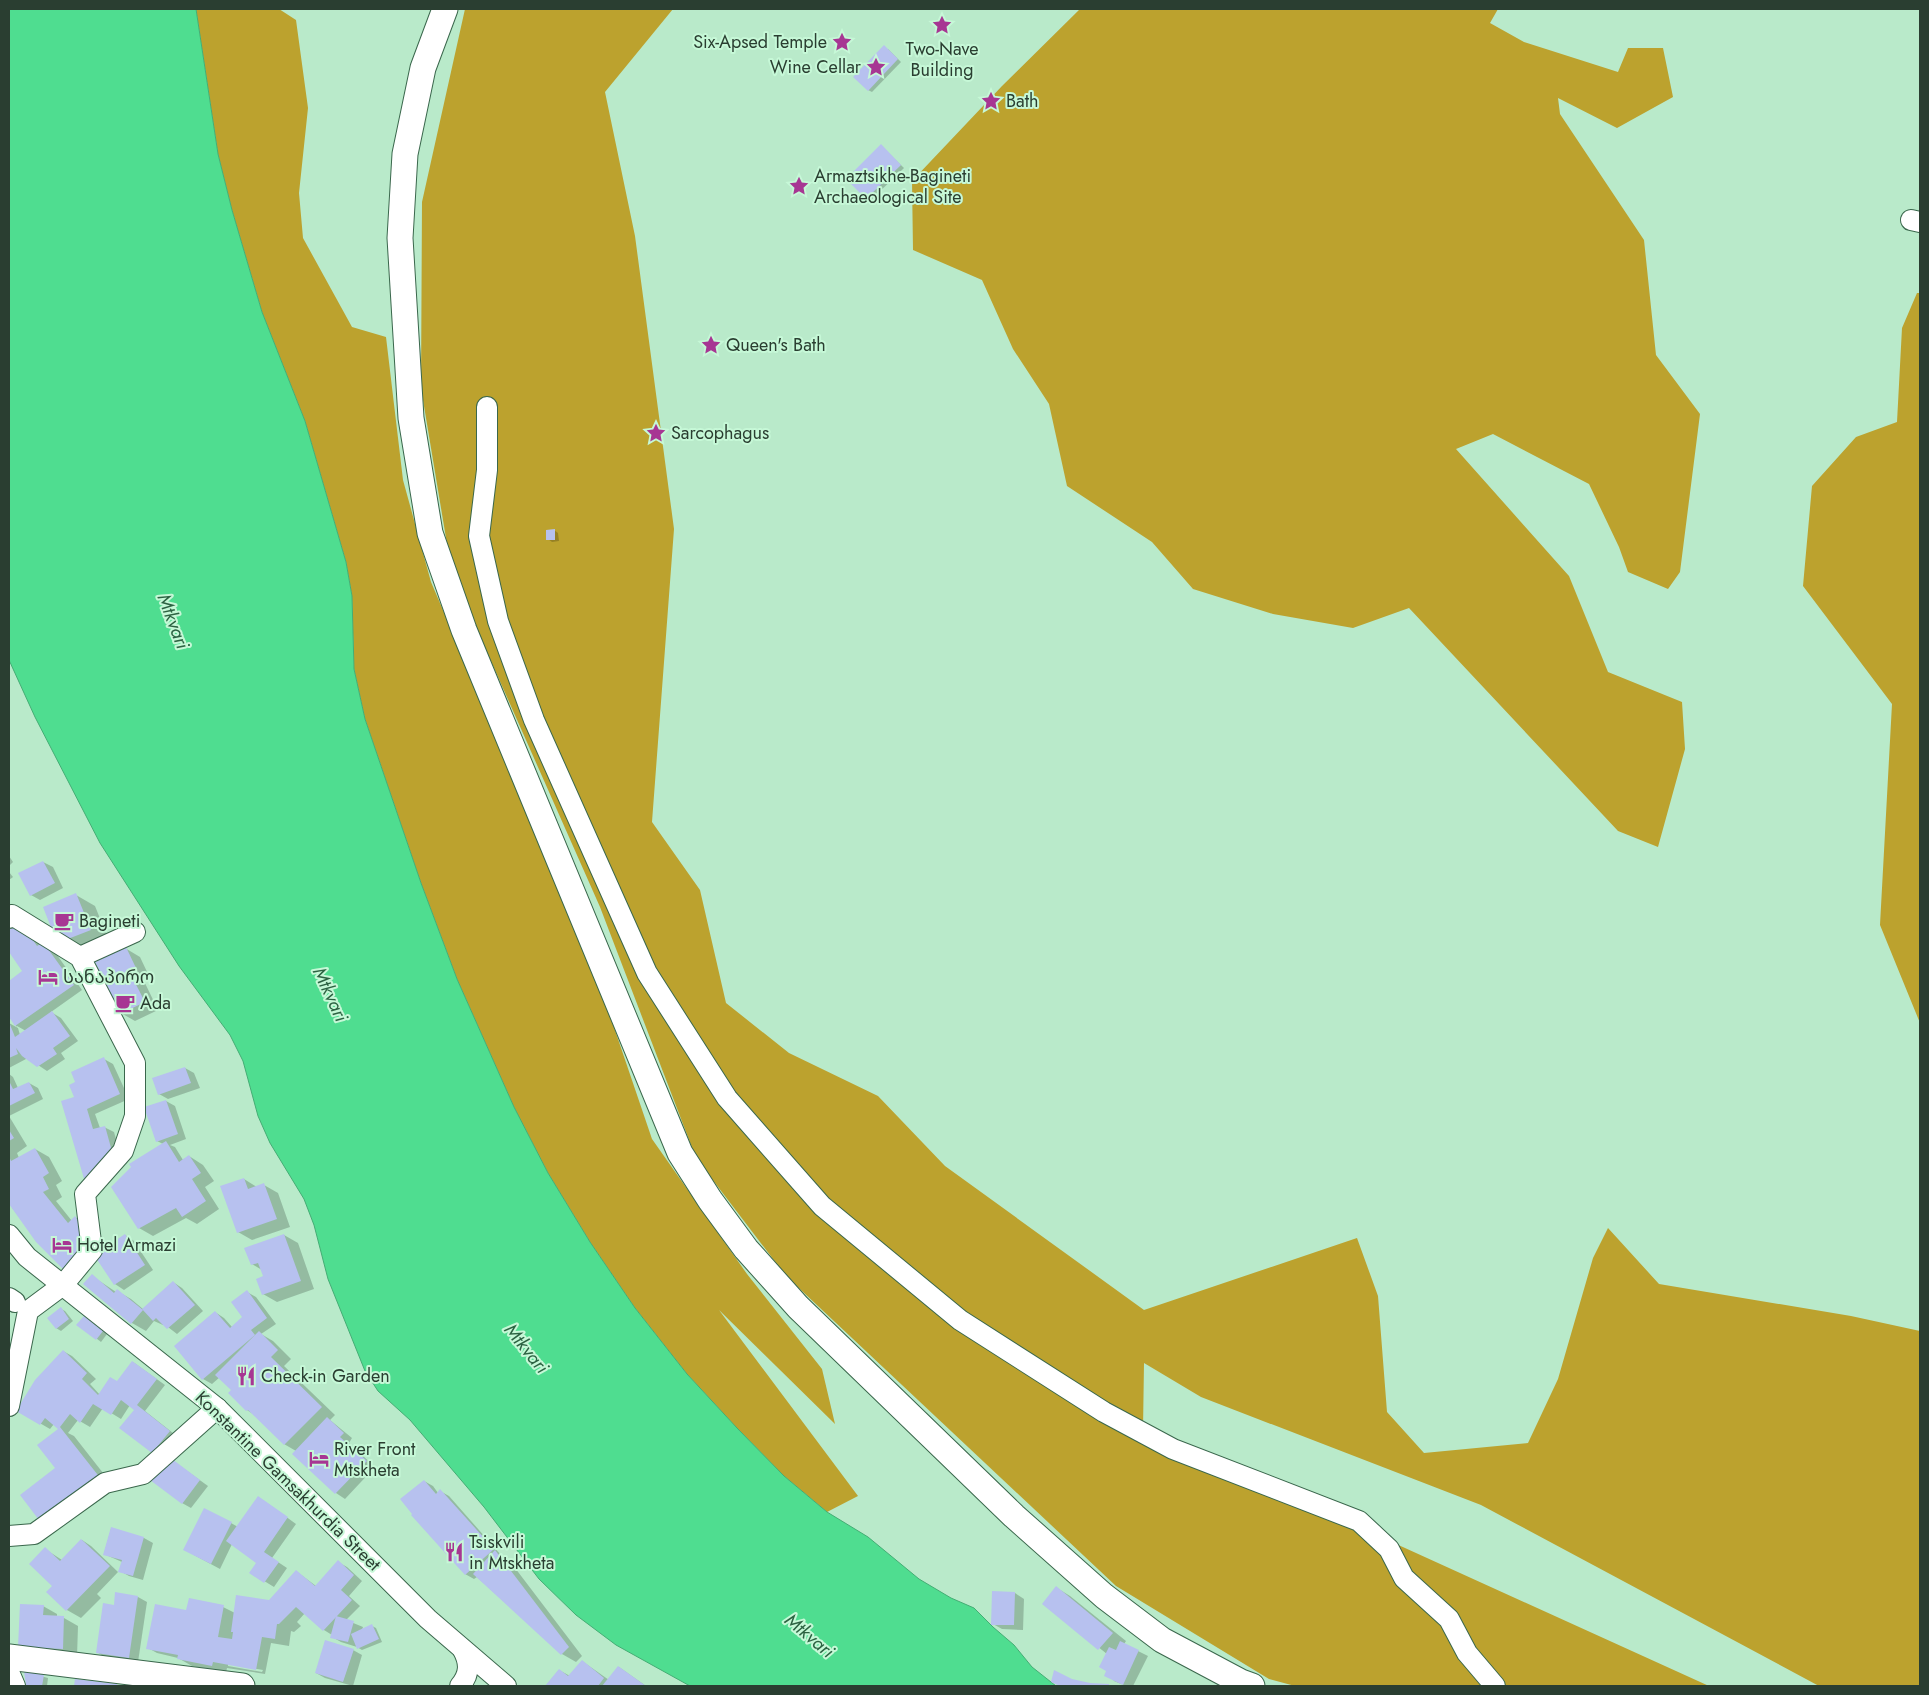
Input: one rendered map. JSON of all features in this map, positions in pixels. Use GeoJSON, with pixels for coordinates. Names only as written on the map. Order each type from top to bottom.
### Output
{"type":"FeatureCollection","features":[{"type":"Feature","properties":{"kind":"main road"},"geometry":{"type":"LineString","coordinates":[[445,9],[423,68],[405,154],[400,238],[411,418],[430,533],[464,630],[661,1111],[680,1153],[710,1200],[746,1249],[798,1307],[1014,1516],[1104,1596],[1162,1640],[1240,1682],[1252,1686]]}},
{"type":"Feature","properties":{"kind":"main road"},"geometry":{"type":"LineString","coordinates":[[9,1657],[242,1686]]}},
{"type":"Feature","properties":{"kind":"street"},"geometry":{"type":"LineString","coordinates":[[487,407],[487,470],[479,536],[498,621],[534,720],[647,974],[727,1098],[822,1206],[960,1320],[1104,1412],[1173,1449],[1359,1521],[1389,1549],[1404,1578],[1449,1619],[1468,1653],[1490,1684]]}},
{"type":"Feature","properties":{"kind":"street"},"geometry":{"type":"LineString","coordinates":[[9,1406],[17,1304],[63,1285],[92,1250],[85,1194],[123,1151],[135,1116],[135,1063],[80,956],[10,916]]}},
{"type":"Feature","properties":{"kind":"street"},"geometry":{"type":"LineString","coordinates":[[80,956],[136,932]]}},
{"type":"Feature","properties":{"kind":"street","name":"Konstantine Gamsakhurdia Street"},"geometry":{"type":"LineString","coordinates":[[9,1235],[27,1258],[217,1408],[428,1619],[506,1686]]}},
{"type":"Feature","properties":{"kind":"street"},"geometry":{"type":"LineString","coordinates":[[9,1536],[34,1534],[105,1483],[143,1474],[217,1408]]}},
{"type":"Feature","properties":{"kind":"street"},"geometry":{"type":"LineString","coordinates":[[460,1686],[466,1679],[469,1670],[468,1659],[463,1650]]}},
{"type":"Feature","properties":{"kind":"street"},"geometry":{"type":"LineString","coordinates":[[9,1672],[16,1686]]}},
{"type":"Feature","properties":{"kind":"shaded area"},"geometry":{"type":"Polygon","coordinates":[[[196,9],[279,9],[296,20],[308,108],[299,193],[303,238],[352,327],[386,337],[403,480],[431,582],[585,942],[652,1139],[747,1274],[822,1369],[835,1424],[719,1310],[858,1496],[827,1512],[784,1476],[737,1428],[687,1374],[635,1308],[590,1242],[548,1173],[514,1107],[457,979],[421,883],[365,719],[354,669],[352,596],[346,562],[305,421],[262,312],[232,210],[218,154],[196,9]]]}},
{"type":"Feature","properties":{"kind":"shaded area"},"geometry":{"type":"Polygon","coordinates":[[[465,9],[673,9],[605,92],[635,236],[674,529],[652,822],[700,890],[726,1003],[789,1053],[878,1096],[945,1166],[1144,1310],[1357,1238],[1378,1296],[1387,1412],[1424,1453],[1528,1443],[1558,1379],[1593,1258],[1608,1228],[1659,1284],[1851,1316],[1920,1331],[1920,1686],[1819,1686],[1481,1505],[1201,1397],[1144,1363],[1143,1429],[1709,1686],[1295,1686],[1269,1679],[1116,1586],[786,1276],[696,1158],[600,907],[479,634],[450,562],[421,388],[422,202],[465,9]]]}},
{"type":"Feature","properties":{"kind":"shaded area"},"geometry":{"type":"Polygon","coordinates":[[[1080,9],[1498,9],[1490,23],[1524,42],[1618,72],[1628,48],[1663,48],[1673,97],[1617,128],[1558,98],[1560,114],[1644,240],[1656,355],[1700,414],[1680,572],[1668,589],[1628,572],[1619,547],[1589,484],[1493,434],[1456,449],[1569,576],[1608,672],[1682,702],[1685,749],[1658,847],[1618,831],[1409,608],[1353,628],[1273,614],[1193,589],[1152,542],[1067,486],[1049,404],[1013,349],[982,280],[913,250],[912,181],[1002,86],[1080,9]]]}},
{"type":"Feature","properties":{"kind":"shaded area"},"geometry":{"type":"Polygon","coordinates":[[[1917,293],[1920,293],[1920,1023],[1880,925],[1892,704],[1803,586],[1812,486],[1856,437],[1897,422],[1902,328],[1917,293]]]}},
{"type":"Feature","properties":{"kind":"water","name":"Mtkvari"},"geometry":{"type":"Polygon","coordinates":[[[9,9],[196,9],[218,154],[232,210],[262,312],[305,421],[346,562],[352,596],[354,669],[365,719],[421,883],[457,979],[514,1107],[548,1173],[590,1242],[635,1308],[687,1374],[784,1476],[827,1512],[868,1537],[919,1579],[951,1598],[974,1608],[1014,1645],[1032,1667],[1056,1686],[690,1686],[616,1645],[576,1615],[539,1579],[484,1507],[410,1420],[378,1391],[365,1371],[328,1279],[314,1225],[304,1199],[270,1143],[258,1116],[243,1061],[230,1035],[179,966],[100,843],[35,717],[9,660],[9,9]]]}},
{"type":"Feature","properties":{"kind":"building"},"geometry":{"type":"Polygon","coordinates":[[[884,45],[898,59],[868,91],[853,77],[884,45]]]}},
{"type":"Feature","properties":{"kind":"building"},"geometry":{"type":"Polygon","coordinates":[[[881,144],[901,165],[866,199],[846,179],[881,144]]]}},
{"type":"Feature","properties":{"kind":"building"},"geometry":{"type":"Polygon","coordinates":[[[555,529],[555,540],[546,540],[546,530],[555,529]]]}},
{"type":"Feature","properties":{"kind":"building"},"geometry":{"type":"Polygon","coordinates":[[[43,861],[55,883],[30,896],[18,873],[43,861]]]}},
{"type":"Feature","properties":{"kind":"building"},"geometry":{"type":"Polygon","coordinates":[[[76,893],[91,930],[60,942],[55,929],[52,930],[43,907],[76,893]]]}},
{"type":"Feature","properties":{"kind":"building"},"geometry":{"type":"Polygon","coordinates":[[[18,923],[26,936],[29,934],[37,946],[43,942],[74,985],[15,1026],[9,1017],[9,981],[22,971],[9,952],[9,930],[18,923]]]}},
{"type":"Feature","properties":{"kind":"building"},"geometry":{"type":"Polygon","coordinates":[[[126,947],[136,968],[129,971],[145,1002],[120,1014],[95,962],[126,947]]]}},
{"type":"Feature","properties":{"kind":"building"},"geometry":{"type":"Polygon","coordinates":[[[52,1011],[70,1036],[53,1048],[57,1054],[37,1067],[22,1056],[16,1048],[18,1054],[9,1058],[9,1022],[15,1037],[52,1011]]]}},
{"type":"Feature","properties":{"kind":"building"},"geometry":{"type":"Polygon","coordinates":[[[104,1057],[120,1094],[87,1109],[93,1129],[105,1126],[113,1155],[85,1182],[61,1101],[74,1097],[69,1085],[75,1082],[71,1072],[104,1057]]]}},
{"type":"Feature","properties":{"kind":"building"},"geometry":{"type":"Polygon","coordinates":[[[185,1067],[191,1083],[158,1095],[152,1078],[185,1067]]]}},
{"type":"Feature","properties":{"kind":"building"},"geometry":{"type":"Polygon","coordinates":[[[9,1081],[13,1089],[29,1082],[35,1093],[9,1106],[9,1081]]]}},
{"type":"Feature","properties":{"kind":"building"},"geometry":{"type":"Polygon","coordinates":[[[166,1100],[178,1134],[156,1142],[144,1107],[166,1100]]]}},
{"type":"Feature","properties":{"kind":"building"},"geometry":{"type":"Polygon","coordinates":[[[9,1130],[14,1138],[9,1141],[9,1130]]]}},
{"type":"Feature","properties":{"kind":"building"},"geometry":{"type":"Polygon","coordinates":[[[166,1141],[179,1162],[189,1155],[201,1173],[192,1179],[206,1201],[182,1217],[176,1208],[138,1229],[111,1187],[131,1167],[129,1164],[166,1141]]]}},
{"type":"Feature","properties":{"kind":"building"},"geometry":{"type":"Polygon","coordinates":[[[35,1148],[49,1173],[43,1177],[49,1189],[43,1192],[68,1223],[75,1216],[87,1236],[86,1248],[63,1269],[36,1242],[9,1204],[9,1156],[11,1161],[35,1148]]]}},
{"type":"Feature","properties":{"kind":"building"},"geometry":{"type":"Polygon","coordinates":[[[244,1178],[248,1189],[264,1183],[277,1219],[237,1233],[220,1186],[244,1178]]]}},
{"type":"Feature","properties":{"kind":"building"},"geometry":{"type":"Polygon","coordinates":[[[125,1234],[145,1265],[114,1285],[94,1255],[125,1234]]]}},
{"type":"Feature","properties":{"kind":"building"},"geometry":{"type":"Polygon","coordinates":[[[284,1234],[301,1281],[262,1295],[256,1279],[263,1276],[258,1263],[251,1265],[244,1248],[284,1234]]]}},
{"type":"Feature","properties":{"kind":"building"},"geometry":{"type":"Polygon","coordinates":[[[92,1274],[114,1293],[117,1289],[143,1310],[131,1324],[83,1284],[92,1274]]]}},
{"type":"Feature","properties":{"kind":"building"},"geometry":{"type":"Polygon","coordinates":[[[173,1281],[195,1305],[167,1329],[156,1318],[153,1321],[142,1309],[173,1281]]]}},
{"type":"Feature","properties":{"kind":"building"},"geometry":{"type":"Polygon","coordinates":[[[247,1290],[267,1318],[251,1330],[255,1335],[202,1380],[174,1346],[215,1311],[230,1328],[242,1317],[231,1302],[247,1290]]]}},
{"type":"Feature","properties":{"kind":"building"},"geometry":{"type":"Polygon","coordinates":[[[61,1307],[69,1319],[56,1329],[47,1318],[61,1307]]]}},
{"type":"Feature","properties":{"kind":"building"},"geometry":{"type":"Polygon","coordinates":[[[84,1316],[103,1331],[96,1340],[76,1325],[84,1316]]]}},
{"type":"Feature","properties":{"kind":"building"},"geometry":{"type":"Polygon","coordinates":[[[259,1331],[278,1350],[271,1357],[322,1407],[284,1445],[228,1393],[231,1390],[215,1375],[259,1331]]]}},
{"type":"Feature","properties":{"kind":"building"},"geometry":{"type":"Polygon","coordinates":[[[63,1350],[87,1373],[82,1379],[98,1395],[110,1377],[117,1381],[132,1361],[157,1379],[137,1405],[170,1431],[152,1453],[119,1428],[134,1410],[121,1400],[111,1415],[93,1404],[80,1423],[70,1414],[60,1427],[101,1479],[42,1524],[20,1495],[55,1468],[37,1445],[58,1429],[45,1418],[40,1425],[16,1411],[35,1380],[63,1350]]]}},
{"type":"Feature","properties":{"kind":"building"},"geometry":{"type":"Polygon","coordinates":[[[327,1417],[344,1433],[340,1437],[367,1461],[335,1494],[292,1454],[327,1417]]]}},
{"type":"Feature","properties":{"kind":"building"},"geometry":{"type":"Polygon","coordinates":[[[168,1456],[200,1480],[182,1504],[150,1480],[168,1456]]]}},
{"type":"Feature","properties":{"kind":"building"},"geometry":{"type":"Polygon","coordinates":[[[424,1480],[436,1494],[440,1489],[494,1549],[465,1575],[411,1515],[400,1499],[424,1480]]]}},
{"type":"Feature","properties":{"kind":"building"},"geometry":{"type":"Polygon","coordinates":[[[258,1496],[288,1517],[264,1552],[279,1562],[264,1583],[249,1573],[256,1563],[226,1541],[258,1496]]]}},
{"type":"Feature","properties":{"kind":"building"},"geometry":{"type":"Polygon","coordinates":[[[204,1508],[232,1522],[211,1564],[183,1550],[204,1508]]]}},
{"type":"Feature","properties":{"kind":"building"},"geometry":{"type":"Polygon","coordinates":[[[111,1527],[144,1537],[133,1576],[118,1572],[122,1560],[103,1555],[111,1527]]]}},
{"type":"Feature","properties":{"kind":"building"},"geometry":{"type":"Polygon","coordinates":[[[81,1539],[110,1566],[66,1611],[46,1592],[52,1586],[29,1564],[45,1547],[60,1561],[81,1539]]]}},
{"type":"Feature","properties":{"kind":"building"},"geometry":{"type":"Polygon","coordinates":[[[495,1550],[569,1647],[561,1655],[473,1574],[495,1550]]]}},
{"type":"Feature","properties":{"kind":"building"},"geometry":{"type":"Polygon","coordinates":[[[338,1560],[354,1575],[341,1590],[352,1600],[323,1631],[296,1607],[277,1624],[275,1639],[262,1637],[256,1670],[213,1662],[212,1666],[177,1659],[178,1655],[146,1649],[155,1604],[186,1610],[189,1598],[224,1605],[218,1637],[232,1639],[233,1632],[231,1632],[236,1595],[269,1600],[296,1570],[315,1586],[338,1560]]]}},
{"type":"Feature","properties":{"kind":"building"},"geometry":{"type":"Polygon","coordinates":[[[1056,1586],[1113,1633],[1098,1650],[1042,1604],[1056,1586]]]}},
{"type":"Feature","properties":{"kind":"building"},"geometry":{"type":"Polygon","coordinates":[[[992,1591],[1015,1592],[1014,1625],[991,1625],[992,1591]]]}},
{"type":"Feature","properties":{"kind":"building"},"geometry":{"type":"Polygon","coordinates":[[[115,1592],[138,1596],[129,1658],[96,1653],[103,1603],[114,1605],[115,1592]]]}},
{"type":"Feature","properties":{"kind":"building"},"geometry":{"type":"Polygon","coordinates":[[[20,1604],[44,1605],[43,1615],[64,1616],[63,1649],[18,1647],[20,1604]]]}},
{"type":"Feature","properties":{"kind":"building"},"geometry":{"type":"Polygon","coordinates":[[[336,1616],[354,1621],[348,1642],[330,1638],[336,1616]]]}},
{"type":"Feature","properties":{"kind":"building"},"geometry":{"type":"Polygon","coordinates":[[[372,1624],[379,1639],[357,1649],[351,1634],[372,1624]]]}},
{"type":"Feature","properties":{"kind":"building"},"geometry":{"type":"Polygon","coordinates":[[[325,1640],[354,1649],[343,1682],[315,1673],[325,1640]]]}},
{"type":"Feature","properties":{"kind":"building"},"geometry":{"type":"Polygon","coordinates":[[[1120,1641],[1139,1650],[1123,1685],[1104,1676],[1106,1671],[1099,1667],[1109,1647],[1116,1650],[1120,1641]]]}},
{"type":"Feature","properties":{"kind":"building"},"geometry":{"type":"Polygon","coordinates":[[[582,1660],[604,1678],[598,1686],[545,1686],[559,1669],[568,1676],[582,1660]]]}},
{"type":"Feature","properties":{"kind":"building"},"geometry":{"type":"Polygon","coordinates":[[[618,1666],[646,1686],[602,1686],[618,1666]]]}},
{"type":"Feature","properties":{"kind":"building"},"geometry":{"type":"Polygon","coordinates":[[[1054,1670],[1072,1679],[1090,1683],[1109,1684],[1109,1686],[1060,1686],[1051,1682],[1054,1670]]]}},
{"type":"Feature","properties":{"kind":"building"},"geometry":{"type":"Polygon","coordinates":[[[24,1671],[44,1675],[42,1686],[26,1685],[24,1671]]]}},
{"type":"Feature","properties":{"kind":"building"},"geometry":{"type":"Polygon","coordinates":[[[75,1679],[117,1684],[117,1686],[74,1686],[75,1679]]]}},
{"type":"Feature","properties":{"kind":"place","name":"Two-Nave Building"},"geometry":{"type":"Point","coordinates":[942,25]}},
{"type":"Feature","properties":{"kind":"place","name":"Six-Apsed Temple"},"geometry":{"type":"Point","coordinates":[842,42]}},
{"type":"Feature","properties":{"kind":"place","name":"Wine Cellar"},"geometry":{"type":"Point","coordinates":[876,67]}},
{"type":"Feature","properties":{"kind":"place","name":"Bath"},"geometry":{"type":"Point","coordinates":[991,101]}},
{"type":"Feature","properties":{"kind":"place","name":"Armaztsikhe-Bagineti Archaeological Site"},"geometry":{"type":"Point","coordinates":[799,186]}},
{"type":"Feature","properties":{"kind":"place","name":"Queen's Bath"},"geometry":{"type":"Point","coordinates":[711,345]}},
{"type":"Feature","properties":{"kind":"place","name":"Sarcophagus"},"geometry":{"type":"Point","coordinates":[656,433]}},
{"type":"Feature","properties":{"kind":"place","name":"Bagineti"},"geometry":{"type":"Point","coordinates":[64,921]}},
{"type":"Feature","properties":{"kind":"place","name":"სანაპირო"},"geometry":{"type":"Point","coordinates":[48,977]}},
{"type":"Feature","properties":{"kind":"place","name":"Ada"},"geometry":{"type":"Point","coordinates":[125,1003]}},
{"type":"Feature","properties":{"kind":"place","name":"Hotel Armazi"},"geometry":{"type":"Point","coordinates":[62,1245]}},
{"type":"Feature","properties":{"kind":"place","name":"Check-in Garden"},"geometry":{"type":"Point","coordinates":[246,1376]}},
{"type":"Feature","properties":{"kind":"place","name":"River Front Mtskheta"},"geometry":{"type":"Point","coordinates":[319,1459]}},
{"type":"Feature","properties":{"kind":"place","name":"Tsiskvili in Mtskheta"},"geometry":{"type":"Point","coordinates":[454,1552]}}]}
